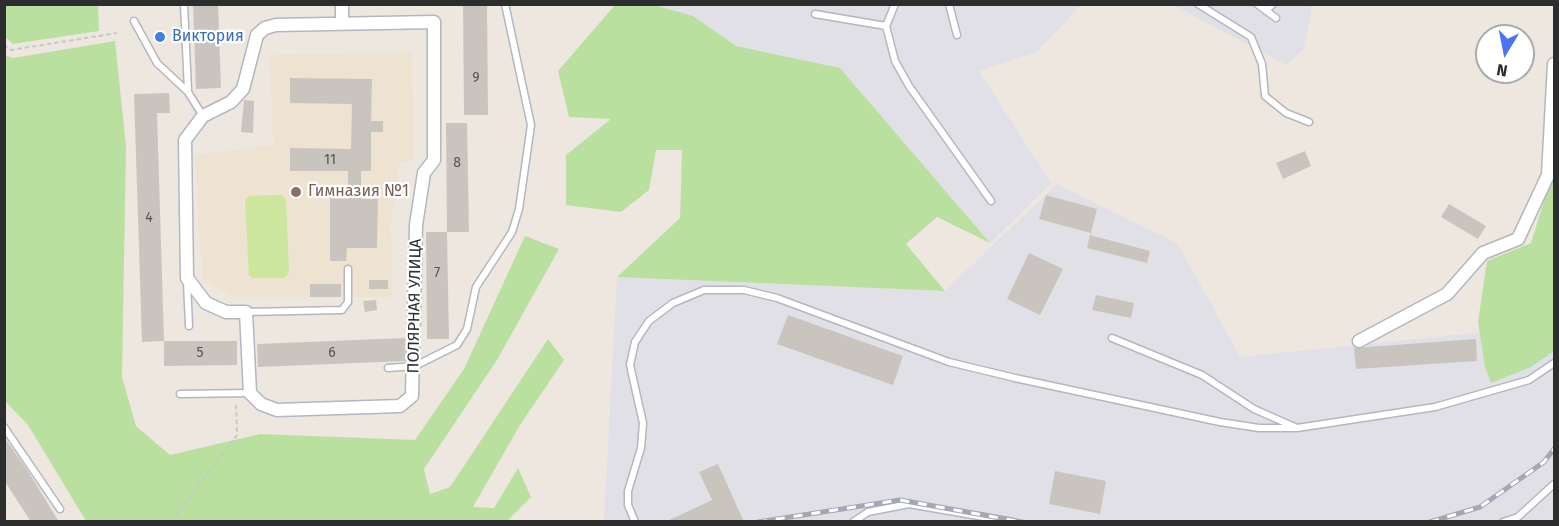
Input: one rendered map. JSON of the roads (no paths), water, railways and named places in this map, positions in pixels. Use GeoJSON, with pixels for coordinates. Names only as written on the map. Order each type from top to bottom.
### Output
{"type":"FeatureCollection","features":[{"type":"Feature","properties":{"kind":"street"},"geometry":{"type":"LineString","coordinates":[[342,4],[342,23]]}},
{"type":"Feature","properties":{"kind":"street","name":"ПОЛЯРНАЯ УЛИЦА"},"geometry":{"type":"LineString","coordinates":[[187,278],[185,140],[203,116],[231,102],[243,89],[257,35],[265,28],[276,25],[434,22],[434,160],[424,173],[416,225],[415,366],[412,396],[400,406],[277,410],[261,405],[250,393]]}},
{"type":"Feature","properties":{"kind":"street"},"geometry":{"type":"LineString","coordinates":[[1359,340],[1447,294],[1483,253],[1518,239],[1548,175],[1554,64]]}},
{"type":"Feature","properties":{"kind":"street"},"geometry":{"type":"LineString","coordinates":[[187,278],[206,303],[226,312],[246,312],[250,393]]}},
{"type":"Feature","properties":{"kind":"lane"},"geometry":{"type":"LineString","coordinates":[[184,4],[188,92]]}},
{"type":"Feature","properties":{"kind":"lane"},"geometry":{"type":"LineString","coordinates":[[388,368],[415,366],[457,345],[466,329],[476,287],[512,232],[519,209],[531,125],[505,4]]}},
{"type":"Feature","properties":{"kind":"lane"},"geometry":{"type":"LineString","coordinates":[[895,4],[886,26],[895,61],[909,86],[991,201]]}},
{"type":"Feature","properties":{"kind":"lane"},"geometry":{"type":"LineString","coordinates":[[949,4],[957,35]]}},
{"type":"Feature","properties":{"kind":"lane"},"geometry":{"type":"LineString","coordinates":[[1198,4],[1251,38],[1262,64],[1264,96],[1286,113],[1309,122]]}},
{"type":"Feature","properties":{"kind":"lane"},"geometry":{"type":"LineString","coordinates":[[1257,4],[1276,18]]}},
{"type":"Feature","properties":{"kind":"lane"},"geometry":{"type":"LineString","coordinates":[[1266,11],[1273,4]]}},
{"type":"Feature","properties":{"kind":"lane"},"geometry":{"type":"LineString","coordinates":[[815,14],[886,26]]}},
{"type":"Feature","properties":{"kind":"lane"},"geometry":{"type":"LineString","coordinates":[[134,21],[156,63],[188,92],[203,116]]}},
{"type":"Feature","properties":{"kind":"lane"},"geometry":{"type":"LineString","coordinates":[[246,312],[342,310],[348,302],[348,269]]}},
{"type":"Feature","properties":{"kind":"lane"},"geometry":{"type":"LineString","coordinates":[[187,278],[189,326]]}},
{"type":"Feature","properties":{"kind":"lane"},"geometry":{"type":"LineString","coordinates":[[635,522],[628,505],[628,491],[641,448],[643,423],[630,365],[635,342],[649,321],[673,303],[704,290],[744,290],[777,298],[949,362],[1220,422],[1259,428],[1297,428],[1435,407],[1529,381],[1554,363]]}},
{"type":"Feature","properties":{"kind":"lane"},"geometry":{"type":"LineString","coordinates":[[1112,338],[1202,375],[1254,409],[1297,428]]}},
{"type":"Feature","properties":{"kind":"lane"},"geometry":{"type":"LineString","coordinates":[[180,394],[250,393]]}},
{"type":"Feature","properties":{"kind":"lane"},"geometry":{"type":"LineString","coordinates":[[4,427],[60,509]]}},
{"type":"Feature","properties":{"kind":"lane"},"geometry":{"type":"LineString","coordinates":[[1503,522],[1518,517],[1554,484]]}},
{"type":"Feature","properties":{"kind":"lane"},"geometry":{"type":"LineString","coordinates":[[853,522],[868,512],[909,504],[1013,522]]}},
{"type":"Feature","properties":{"kind":"railway"},"geometry":{"type":"LineString","coordinates":[[1430,522],[1480,507],[1544,462],[1554,449]]}},
{"type":"Feature","properties":{"kind":"railway"},"geometry":{"type":"LineString","coordinates":[[758,522],[900,500],[1022,522]]}},
{"type":"Feature","properties":{"kind":"place","name":"Виктория"},"geometry":{"type":"Point","coordinates":[160,37]}},
{"type":"Feature","properties":{"kind":"place","name":"Гимназия №1"},"geometry":{"type":"Point","coordinates":[296,192]}}]}
